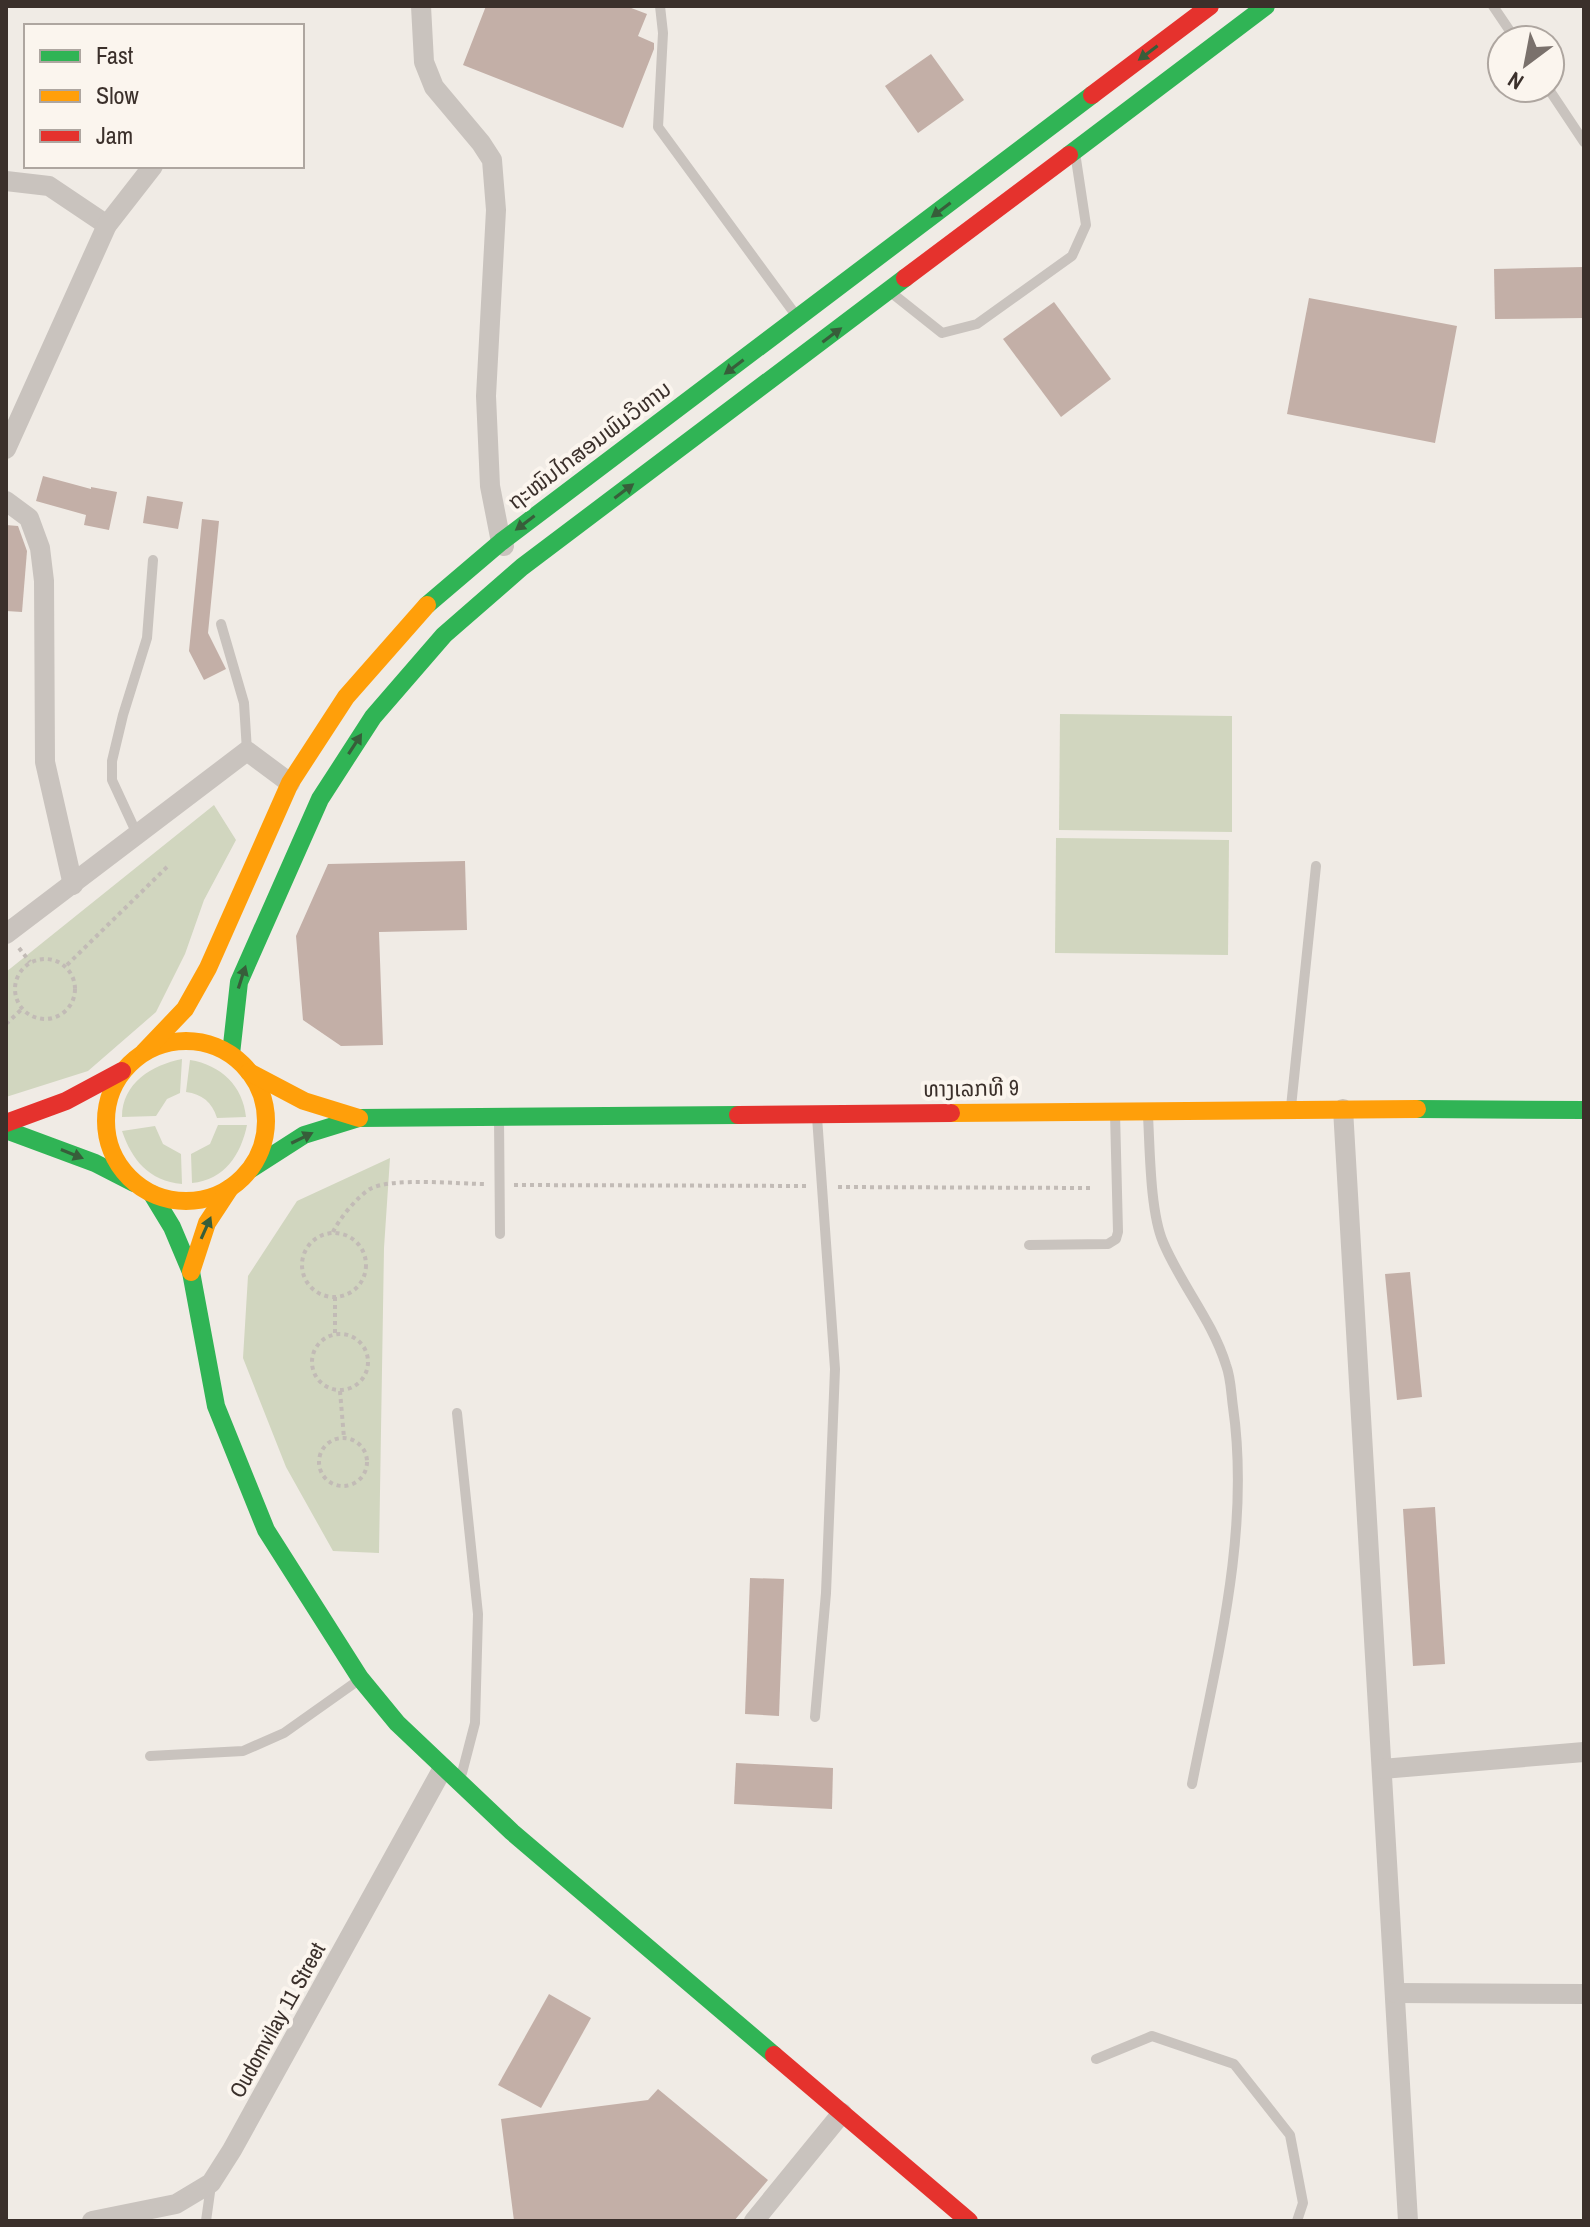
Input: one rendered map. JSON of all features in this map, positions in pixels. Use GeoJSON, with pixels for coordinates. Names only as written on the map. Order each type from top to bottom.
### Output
{"type":"FeatureCollection","features":[{"type":"Feature","properties":{"kind":"main road","name":"ຖະໜົນໄກສອນພົມວິຫານ"},"geometry":{"type":"LineString","coordinates":[[231,1054],[239,982],[320,799],[373,717],[444,635],[522,567],[878,280],[1210,6]]}},
{"type":"Feature","properties":{"kind":"main road","name":"ຖະໜົນໄກສອນພົມວິຫານ"},"geometry":{"type":"LineString","coordinates":[[144,1052],[185,1009],[201,982],[290,783],[346,697],[420,611],[501,542],[799,318],[878,280],[1075,150],[1266,6]]}},
{"type":"Feature","properties":{"kind":"main road"},"geometry":{"type":"LineString","coordinates":[[6,1123],[45,1112],[81,1096],[122,1071],[144,1052],[164,1043],[187,1040],[210,1044],[231,1054],[249,1072],[262,1094],[266,1120],[262,1146],[251,1169],[230,1188],[207,1223],[191,1272]]}},
{"type":"Feature","properties":{"kind":"main road"},"geometry":{"type":"LineString","coordinates":[[122,1071],[110,1092],[105,1117],[108,1142],[118,1165],[135,1184]]}},
{"type":"Feature","properties":{"kind":"main road","name":"ທາງເລກທີ 9"},"geometry":{"type":"LineString","coordinates":[[249,1072],[304,1101],[359,1118]]}},
{"type":"Feature","properties":{"kind":"main road","name":"ທາງເລກທີ 9"},"geometry":{"type":"LineString","coordinates":[[251,1169],[304,1135],[359,1118],[1291,1109],[1584,1110]]}},
{"type":"Feature","properties":{"kind":"main road"},"geometry":{"type":"LineString","coordinates":[[6,1130],[95,1163],[152,1194],[178,1201],[205,1199],[230,1188]]}},
{"type":"Feature","properties":{"kind":"main road"},"geometry":{"type":"LineString","coordinates":[[152,1194],[172,1227],[191,1272],[216,1406],[266,1530],[360,1678],[397,1723],[512,1832],[969,2221]]}},
{"type":"Feature","properties":{"kind":"street"},"geometry":{"type":"LineString","coordinates":[[421,6],[424,62],[434,87],[492,160],[496,210],[486,396],[490,486],[501,542],[522,567]]}},
{"type":"Feature","properties":{"kind":"street"},"geometry":{"type":"LineString","coordinates":[[6,449],[107,225],[151,168]]}},
{"type":"Feature","properties":{"kind":"street"},"geometry":{"type":"LineString","coordinates":[[6,181],[49,186],[107,225]]}},
{"type":"Feature","properties":{"kind":"street"},"geometry":{"type":"LineString","coordinates":[[6,501],[29,518],[40,548],[44,581],[45,762],[73,885]]}},
{"type":"Feature","properties":{"kind":"street"},"geometry":{"type":"LineString","coordinates":[[6,934],[247,751],[290,783]]}},
{"type":"Feature","properties":{"kind":"street"},"geometry":{"type":"LineString","coordinates":[[1343,1109],[1408,2221]]}},
{"type":"Feature","properties":{"kind":"street"},"geometry":{"type":"LineString","coordinates":[[1382,1769],[1584,1752]]}},
{"type":"Feature","properties":{"kind":"street","name":"Oudomvilay 11 Street"},"geometry":{"type":"LineString","coordinates":[[92,2221],[176,2204],[211,2183],[443,1768]]}},
{"type":"Feature","properties":{"kind":"street"},"geometry":{"type":"LineString","coordinates":[[1395,1993],[1584,1994]]}},
{"type":"Feature","properties":{"kind":"street"},"geometry":{"type":"LineString","coordinates":[[754,2221],[842,2113]]}},
{"type":"Feature","properties":{"kind":"lane"},"geometry":{"type":"LineString","coordinates":[[660,6],[663,33],[658,127],[799,318]]}},
{"type":"Feature","properties":{"kind":"lane"},"geometry":{"type":"LineString","coordinates":[[1493,6],[1505,24]]}},
{"type":"Feature","properties":{"kind":"lane"},"geometry":{"type":"LineString","coordinates":[[1559,104],[1584,142]]}},
{"type":"Feature","properties":{"kind":"lane"},"geometry":{"type":"LineString","coordinates":[[878,280],[942,333],[977,324],[1072,256],[1086,225],[1075,150]]}},
{"type":"Feature","properties":{"kind":"lane"},"geometry":{"type":"LineString","coordinates":[[137,834],[112,780],[112,761],[147,638],[153,560]]}},
{"type":"Feature","properties":{"kind":"lane"},"geometry":{"type":"LineString","coordinates":[[221,624],[244,703],[247,751]]}},
{"type":"Feature","properties":{"kind":"lane"},"geometry":{"type":"LineString","coordinates":[[1291,1109],[1316,866]]}},
{"type":"Feature","properties":{"kind":"lane"},"geometry":{"type":"LineString","coordinates":[[1148,1110],[1153,1189],[1161,1239],[1207,1319],[1227,1367],[1237,1437],[1237,1514],[1227,1611],[1192,1784]]}},
{"type":"Feature","properties":{"kind":"lane"},"geometry":{"type":"LineString","coordinates":[[1029,1245],[1108,1244],[1116,1239],[1115,1111]]}},
{"type":"Feature","properties":{"kind":"lane"},"geometry":{"type":"LineString","coordinates":[[815,1717],[826,1593],[835,1369],[817,1113]]}},
{"type":"Feature","properties":{"kind":"lane"},"geometry":{"type":"LineString","coordinates":[[499,1116],[500,1234]]}},
{"type":"Feature","properties":{"kind":"lane"},"geometry":{"type":"LineString","coordinates":[[457,1413],[478,1614],[475,1723],[460,1783]]}},
{"type":"Feature","properties":{"kind":"lane"},"geometry":{"type":"LineString","coordinates":[[150,1756],[243,1751],[284,1733],[360,1678]]}},
{"type":"Feature","properties":{"kind":"lane"},"geometry":{"type":"LineString","coordinates":[[1096,2059],[1152,2036],[1234,2064],[1290,2135],[1303,2203],[1297,2221]]}},
{"type":"Feature","properties":{"kind":"lane"},"geometry":{"type":"LineString","coordinates":[[206,2221],[211,2183]]}},
{"type":"Feature","properties":{"kind":"path"},"geometry":{"type":"LineString","coordinates":[[66,966],[168,866]]}},
{"type":"Feature","properties":{"kind":"path"},"geometry":{"type":"LineString","coordinates":[[41,958],[66,966],[73,975],[76,988],[70,1008],[62,1015],[44,1019],[34,1017],[22,1008],[15,989],[21,970],[41,958]]}},
{"type":"Feature","properties":{"kind":"path"},"geometry":{"type":"LineString","coordinates":[[6,1024],[22,1008]]}},
{"type":"Feature","properties":{"kind":"path"},"geometry":{"type":"LineString","coordinates":[[333,1232],[338,1220],[370,1189],[395,1183],[1092,1188]]}},
{"type":"Feature","properties":{"kind":"path"},"geometry":{"type":"LineString","coordinates":[[333,1232],[353,1238],[365,1254],[367,1264],[365,1274],[354,1291],[335,1297],[324,1296],[307,1282],[302,1261],[312,1241],[333,1232]]}},
{"type":"Feature","properties":{"kind":"path"},"geometry":{"type":"LineString","coordinates":[[335,1297],[335,1334]]}},
{"type":"Feature","properties":{"kind":"path"},"geometry":{"type":"LineString","coordinates":[[335,1334],[354,1337],[366,1351],[369,1360],[364,1378],[349,1389],[340,1391],[323,1385],[312,1369],[314,1351],[326,1337],[335,1334]]}},
{"type":"Feature","properties":{"kind":"path"},"geometry":{"type":"LineString","coordinates":[[340,1391],[344,1438]]}},
{"type":"Feature","properties":{"kind":"path"},"geometry":{"type":"LineString","coordinates":[[344,1438],[358,1443],[367,1456],[367,1464],[362,1478],[341,1487],[326,1480],[319,1465],[322,1449],[336,1439],[344,1438]]}},
{"type":"Feature","properties":{"kind":"green space"},"geometry":{"type":"Polygon","coordinates":[[[1060,714],[1232,716],[1232,832],[1059,830],[1060,714]]]}},
{"type":"Feature","properties":{"kind":"green space"},"geometry":{"type":"Polygon","coordinates":[[[214,805],[236,840],[204,900],[185,954],[156,1012],[88,1071],[6,1097],[6,972],[214,805]]]}},
{"type":"Feature","properties":{"kind":"green space"},"geometry":{"type":"Polygon","coordinates":[[[1056,838],[1229,840],[1228,955],[1055,953],[1056,838]]]}},
{"type":"Feature","properties":{"kind":"green space"},"geometry":{"type":"Polygon","coordinates":[[[182,1059],[180,1093],[167,1099],[156,1116],[122,1117],[123,1105],[133,1085],[150,1071],[182,1059]]]}},
{"type":"Feature","properties":{"kind":"green space"},"geometry":{"type":"Polygon","coordinates":[[[190,1060],[221,1072],[228,1079],[240,1096],[246,1117],[217,1118],[206,1100],[186,1092],[190,1060]]]}},
{"type":"Feature","properties":{"kind":"green space"},"geometry":{"type":"Polygon","coordinates":[[[218,1125],[247,1125],[241,1146],[222,1171],[204,1181],[192,1183],[191,1154],[210,1144],[218,1125]]]}},
{"type":"Feature","properties":{"kind":"green space"},"geometry":{"type":"Polygon","coordinates":[[[155,1126],[163,1144],[181,1154],[182,1184],[160,1179],[143,1167],[122,1131],[155,1126]]]}},
{"type":"Feature","properties":{"kind":"green space"},"geometry":{"type":"Polygon","coordinates":[[[390,1158],[384,1248],[379,1553],[333,1551],[286,1467],[243,1358],[248,1276],[297,1201],[390,1158]]]}},
{"type":"Feature","properties":{"kind":"building"},"geometry":{"type":"Polygon","coordinates":[[[486,6],[626,6],[647,14],[638,36],[654,43],[654,49],[623,128],[463,65],[486,6]]]}},
{"type":"Feature","properties":{"kind":"building"},"geometry":{"type":"Polygon","coordinates":[[[931,54],[964,100],[918,133],[885,86],[931,54]]]}},
{"type":"Feature","properties":{"kind":"building"},"geometry":{"type":"Polygon","coordinates":[[[1584,267],[1584,318],[1495,319],[1494,269],[1584,267]]]}},
{"type":"Feature","properties":{"kind":"building"},"geometry":{"type":"Polygon","coordinates":[[[1309,298],[1457,326],[1435,443],[1287,414],[1309,298]]]}},
{"type":"Feature","properties":{"kind":"building"},"geometry":{"type":"Polygon","coordinates":[[[1054,302],[1111,379],[1061,417],[1003,339],[1054,302]]]}},
{"type":"Feature","properties":{"kind":"building"},"geometry":{"type":"Polygon","coordinates":[[[43,476],[91,489],[117,492],[109,530],[84,525],[86,515],[36,501],[43,476]]]}},
{"type":"Feature","properties":{"kind":"building"},"geometry":{"type":"Polygon","coordinates":[[[147,496],[183,502],[178,529],[143,523],[147,496]]]}},
{"type":"Feature","properties":{"kind":"building"},"geometry":{"type":"Polygon","coordinates":[[[202,519],[219,521],[208,633],[226,669],[204,680],[189,651],[202,519]]]}},
{"type":"Feature","properties":{"kind":"building"},"geometry":{"type":"Polygon","coordinates":[[[6,525],[18,526],[27,551],[22,612],[6,611],[6,525]]]}},
{"type":"Feature","properties":{"kind":"building"},"geometry":{"type":"Polygon","coordinates":[[[465,861],[467,930],[379,932],[383,1045],[341,1046],[303,1020],[296,936],[328,864],[465,861]]]}},
{"type":"Feature","properties":{"kind":"building"},"geometry":{"type":"Polygon","coordinates":[[[1410,1272],[1422,1397],[1397,1400],[1385,1274],[1410,1272]]]}},
{"type":"Feature","properties":{"kind":"building"},"geometry":{"type":"Polygon","coordinates":[[[1435,1507],[1445,1664],[1413,1666],[1403,1509],[1435,1507]]]}},
{"type":"Feature","properties":{"kind":"building"},"geometry":{"type":"Polygon","coordinates":[[[750,1578],[784,1579],[779,1716],[745,1714],[750,1578]]]}},
{"type":"Feature","properties":{"kind":"building"},"geometry":{"type":"Polygon","coordinates":[[[736,1763],[833,1768],[832,1809],[734,1804],[736,1763]]]}},
{"type":"Feature","properties":{"kind":"building"},"geometry":{"type":"Polygon","coordinates":[[[549,1994],[591,2018],[541,2108],[498,2085],[549,1994]]]}},
{"type":"Feature","properties":{"kind":"building"},"geometry":{"type":"Polygon","coordinates":[[[658,2089],[768,2180],[734,2221],[514,2221],[501,2119],[648,2100],[658,2089]]]}},
{"type":"Feature","properties":{"kind":"traffic: fast"},"geometry":{"type":"LineString","coordinates":[[1069,155],[1266,6]]}},
{"type":"Feature","properties":{"kind":"traffic: fast"},"geometry":{"type":"LineString","coordinates":[[427,605],[501,542],[1092,95]]}},
{"type":"Feature","properties":{"kind":"traffic: fast"},"geometry":{"type":"LineString","coordinates":[[231,1054],[239,982],[320,799],[373,717],[444,635],[522,567],[905,278]]}},
{"type":"Feature","properties":{"kind":"traffic: fast"},"geometry":{"type":"LineString","coordinates":[[1417,1109],[1584,1110]]}},
{"type":"Feature","properties":{"kind":"traffic: fast"},"geometry":{"type":"LineString","coordinates":[[251,1169],[304,1135],[359,1118],[738,1115]]}},
{"type":"Feature","properties":{"kind":"traffic: fast"},"geometry":{"type":"LineString","coordinates":[[6,1130],[95,1163],[134,1183]]}},
{"type":"Feature","properties":{"kind":"traffic: fast"},"geometry":{"type":"LineString","coordinates":[[152,1194],[172,1227],[191,1272],[216,1406],[266,1530],[360,1678],[397,1723],[512,1832],[774,2055]]}},
{"type":"Feature","properties":{"kind":"traffic: slow"},"geometry":{"type":"LineString","coordinates":[[144,1052],[185,1009],[208,968],[290,783],[346,697],[427,605]]}},
{"type":"Feature","properties":{"kind":"traffic: slow"},"geometry":{"type":"LineString","coordinates":[[186,1041],[217,1047],[242,1065],[260,1090],[266,1121],[260,1152],[242,1177],[217,1195],[186,1201],[155,1195],[130,1177],[112,1152],[106,1121],[112,1090],[130,1065],[155,1047],[186,1041]]}},
{"type":"Feature","properties":{"kind":"traffic: slow"},"geometry":{"type":"LineString","coordinates":[[249,1072],[304,1101],[359,1118]]}},
{"type":"Feature","properties":{"kind":"traffic: slow"},"geometry":{"type":"LineString","coordinates":[[951,1113],[1417,1109]]}},
{"type":"Feature","properties":{"kind":"traffic: slow"},"geometry":{"type":"LineString","coordinates":[[191,1272],[207,1223],[230,1188]]}},
{"type":"Feature","properties":{"kind":"traffic: jam"},"geometry":{"type":"LineString","coordinates":[[1092,95],[1210,6]]}},
{"type":"Feature","properties":{"kind":"traffic: jam"},"geometry":{"type":"LineString","coordinates":[[905,278],[1069,155]]}},
{"type":"Feature","properties":{"kind":"traffic: jam"},"geometry":{"type":"LineString","coordinates":[[6,1123],[66,1101],[122,1071]]}},
{"type":"Feature","properties":{"kind":"traffic: jam"},"geometry":{"type":"LineString","coordinates":[[738,1115],[951,1113]]}},
{"type":"Feature","properties":{"kind":"traffic: jam"},"geometry":{"type":"LineString","coordinates":[[774,2055],[969,2221]]}}]}
